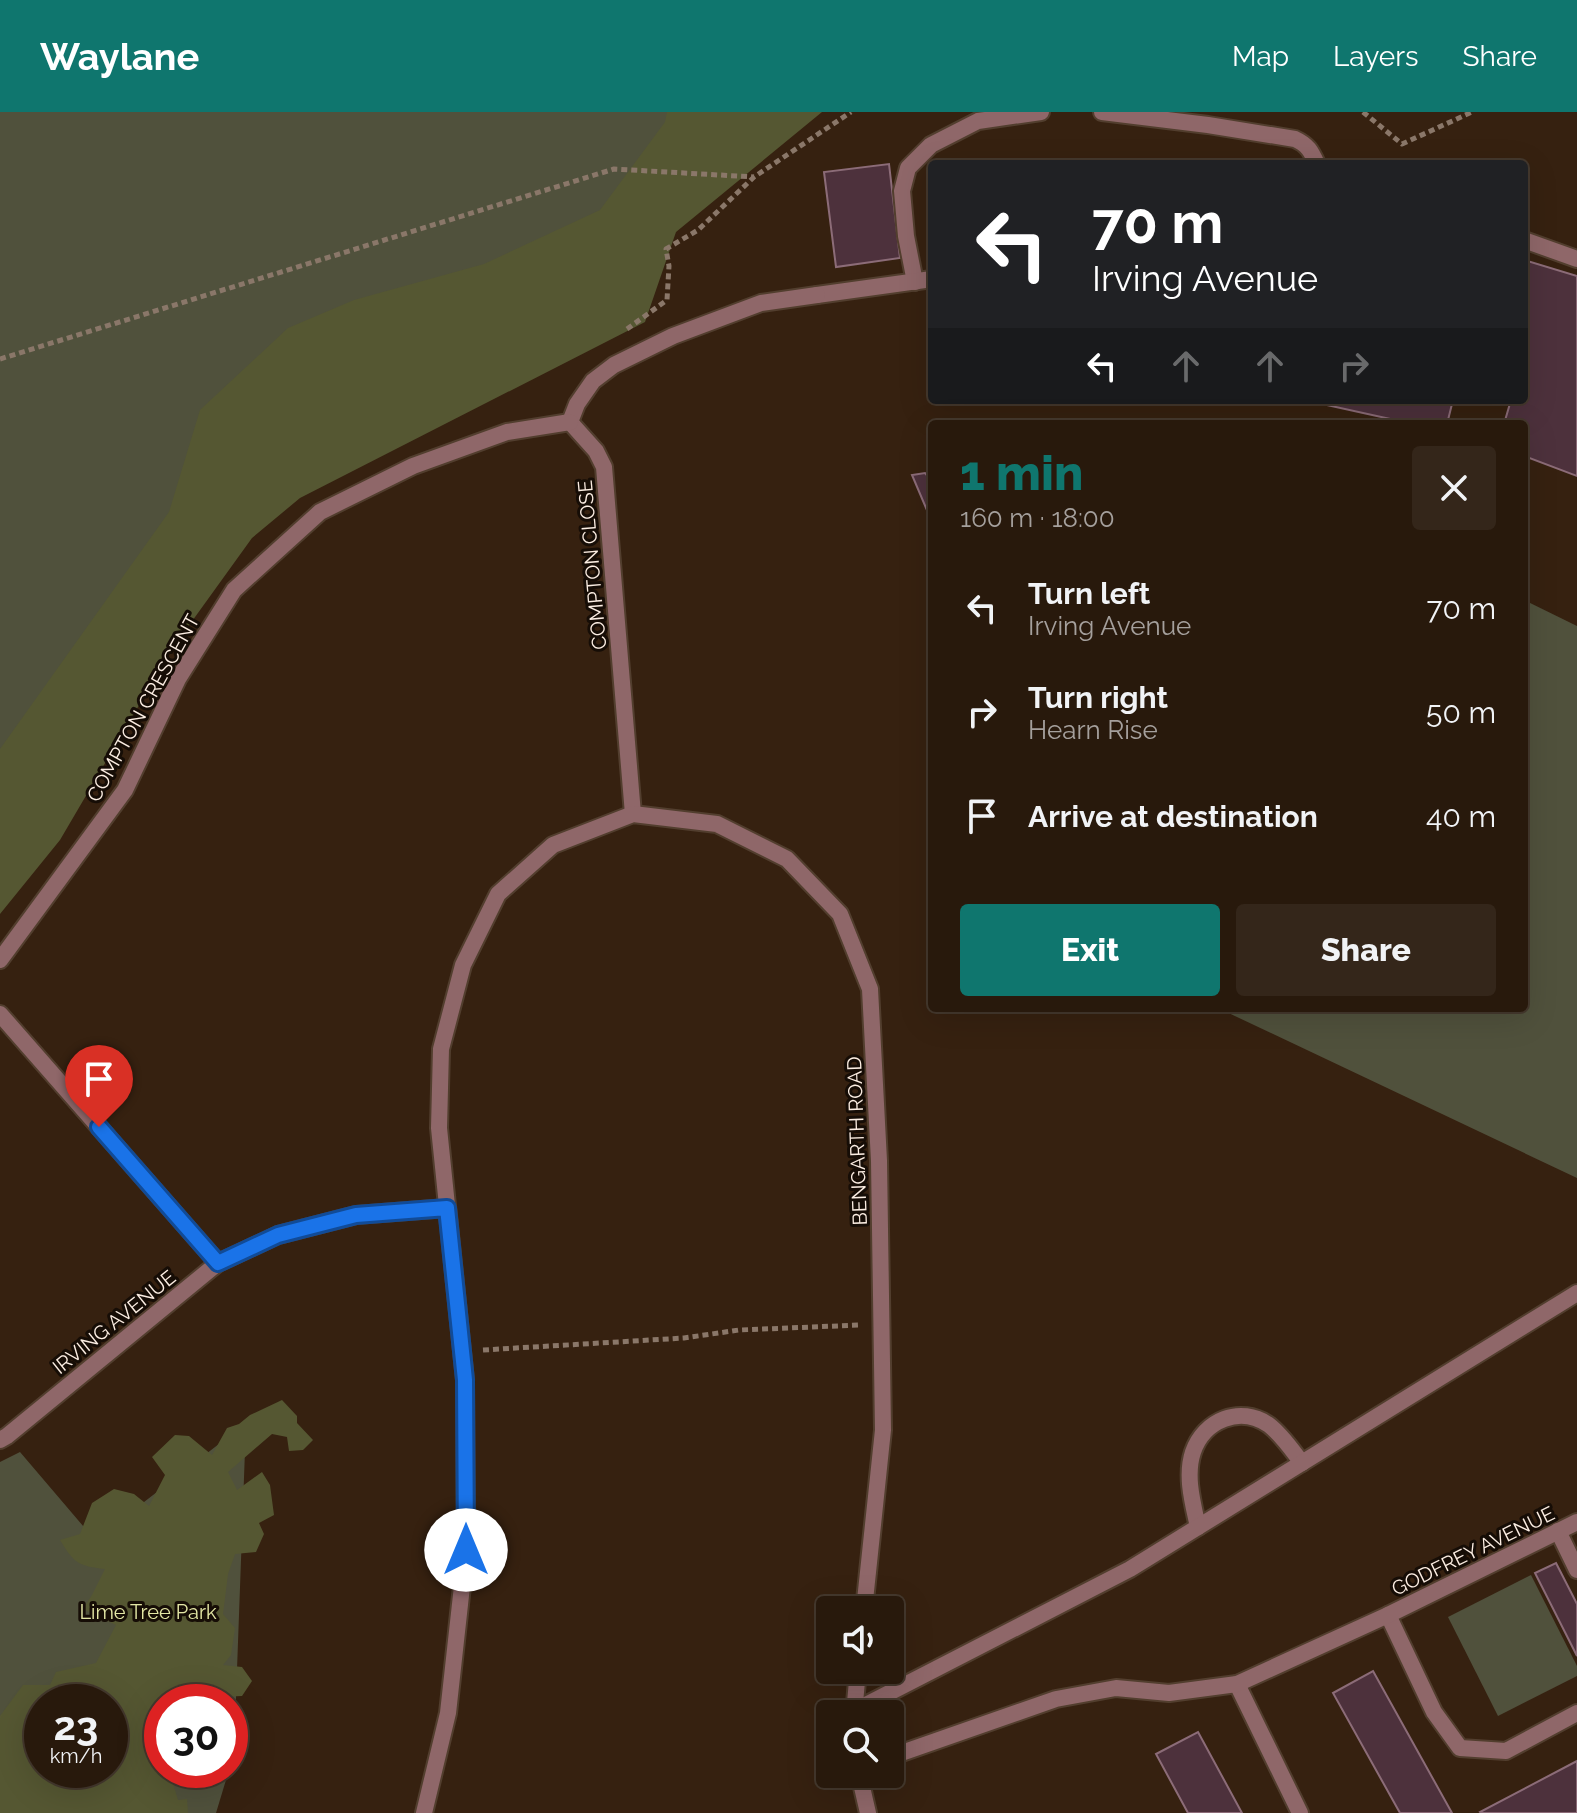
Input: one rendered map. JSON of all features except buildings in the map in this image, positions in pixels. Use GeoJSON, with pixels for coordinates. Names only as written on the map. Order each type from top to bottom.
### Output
{"type":"FeatureCollection","features":[{"type":"Feature","properties":{"kind":"street"},"geometry":{"type":"LineString","coordinates":[[570,422],[577,404],[593,381],[614,365],[673,336],[761,303],[923,281],[906,236],[902,191],[908,168],[931,145],[978,121],[1041,112]]}},
{"type":"Feature","properties":{"kind":"street"},"geometry":{"type":"LineString","coordinates":[[1102,112],[1273,134],[1306,145],[1315,160]]}},
{"type":"Feature","properties":{"kind":"street"},"geometry":{"type":"LineString","coordinates":[[1528,241],[1577,259]]}},
{"type":"Feature","properties":{"kind":"street","name":"COMPTON CLOSE"},"geometry":{"type":"LineString","coordinates":[[570,422],[596,451],[604,467],[633,814]]}},
{"type":"Feature","properties":{"kind":"street","name":"COMPTON CRESCENT"},"geometry":{"type":"LineString","coordinates":[[0,960],[125,790],[178,679],[234,590],[320,512],[413,466],[493,436],[570,422]]}},
{"type":"Feature","properties":{"kind":"street"},"geometry":{"type":"LineString","coordinates":[[424,1813],[448,1713],[466,1550],[465,1380],[439,1128],[441,1049],[463,965],[498,894],[553,845],[633,814]]}},
{"type":"Feature","properties":{"kind":"street","name":"BENGARTH ROAD"},"geometry":{"type":"LineString","coordinates":[[633,814],[717,824],[787,859],[840,914],[870,989],[879,1161],[883,1430],[865,1596]]}},
{"type":"Feature","properties":{"kind":"street"},"geometry":{"type":"LineString","coordinates":[[0,1014],[218,1263]]}},
{"type":"Feature","properties":{"kind":"street","name":"IRVING AVENUE"},"geometry":{"type":"LineString","coordinates":[[0,1440],[218,1263],[278,1235],[356,1215],[447,1208]]}},
{"type":"Feature","properties":{"kind":"street"},"geometry":{"type":"LineString","coordinates":[[879,1700],[1130,1569],[1577,1293]]}},
{"type":"Feature","properties":{"kind":"street"},"geometry":{"type":"LineString","coordinates":[[1198,1527],[1190,1484],[1192,1454],[1200,1438],[1214,1423],[1230,1416],[1250,1416],[1269,1425],[1302,1463]]}},
{"type":"Feature","properties":{"kind":"street","name":"GODFREY AVENUE"},"geometry":{"type":"LineString","coordinates":[[904,1752],[1056,1699],[1116,1688],[1169,1693],[1237,1684],[1388,1615],[1577,1522]]}},
{"type":"Feature","properties":{"kind":"street"},"geometry":{"type":"LineString","coordinates":[[1558,1531],[1577,1570]]}},
{"type":"Feature","properties":{"kind":"street","name":"GODFREY AVENUE"},"geometry":{"type":"LineString","coordinates":[[1388,1615],[1434,1712],[1460,1748],[1506,1751],[1577,1713]]}},
{"type":"Feature","properties":{"kind":"street"},"geometry":{"type":"LineString","coordinates":[[1237,1684],[1300,1813]]}},
{"type":"Feature","properties":{"kind":"street"},"geometry":{"type":"LineString","coordinates":[[862,1788],[868,1813]]}},
{"type":"Feature","properties":{"kind":"path"},"geometry":{"type":"LineString","coordinates":[[618,335],[667,300],[669,266],[666,249],[698,230],[754,177],[851,112]]}},
{"type":"Feature","properties":{"kind":"path"},"geometry":{"type":"LineString","coordinates":[[1363,112],[1402,144],[1472,112]]}},
{"type":"Feature","properties":{"kind":"path"},"geometry":{"type":"LineString","coordinates":[[0,359],[614,169],[754,177]]}},
{"type":"Feature","properties":{"kind":"path"},"geometry":{"type":"LineString","coordinates":[[462,1351],[684,1338],[739,1330],[881,1325]]}},
{"type":"Feature","properties":{"kind":"green space"},"geometry":{"type":"Polygon","coordinates":[[[0,112],[796,112],[268,471],[0,867],[0,112]]]}},
{"type":"Feature","properties":{"kind":"green space"},"geometry":{"type":"Polygon","coordinates":[[[667,112],[822,112],[676,232],[645,322],[300,498],[252,538],[172,649],[60,840],[0,914],[0,749],[169,512],[200,410],[288,328],[354,300],[484,264],[600,210],[665,122],[667,112]]]}},
{"type":"Feature","properties":{"kind":"green space"},"geometry":{"type":"Polygon","coordinates":[[[1528,602],[1577,626],[1577,1178],[1226,1012],[1528,1012],[1528,602]]]}},
{"type":"Feature","properties":{"kind":"green space"},"geometry":{"type":"Polygon","coordinates":[[[282,1400],[313,1440],[303,1450],[289,1451],[287,1437],[272,1434],[228,1472],[237,1490],[262,1472],[270,1485],[274,1515],[259,1523],[264,1534],[256,1552],[235,1554],[228,1574],[223,1614],[235,1628],[231,1655],[223,1665],[242,1667],[252,1681],[248,1687],[248,1684],[144,1684],[144,1788],[174,1788],[178,1800],[187,1799],[188,1813],[0,1813],[0,1716],[23,1685],[24,1788],[128,1788],[128,1684],[50,1684],[56,1672],[96,1663],[116,1625],[83,1609],[105,1569],[78,1562],[60,1540],[80,1534],[92,1503],[114,1489],[134,1494],[149,1506],[165,1475],[152,1457],[175,1435],[189,1436],[212,1455],[227,1428],[239,1424],[250,1415],[282,1400]]]}},
{"type":"Feature","properties":{"kind":"green space","name":"Lime Tree Park"},"geometry":{"type":"Polygon","coordinates":[[[246,1423],[236,1684],[144,1684],[144,1788],[224,1788],[216,1813],[0,1813],[0,1462],[20,1452],[95,1540],[246,1423]]]}},
{"type":"Feature","properties":{"kind":"green space"},"geometry":{"type":"Polygon","coordinates":[[[1531,1575],[1577,1666],[1577,1676],[1498,1716],[1448,1617],[1531,1575]]]}},
{"type":"Feature","properties":{"kind":"route"},"geometry":{"type":"LineString","coordinates":[[99,1127],[218,1263],[278,1235],[356,1215],[447,1208],[465,1380],[466,1550]]}}]}
